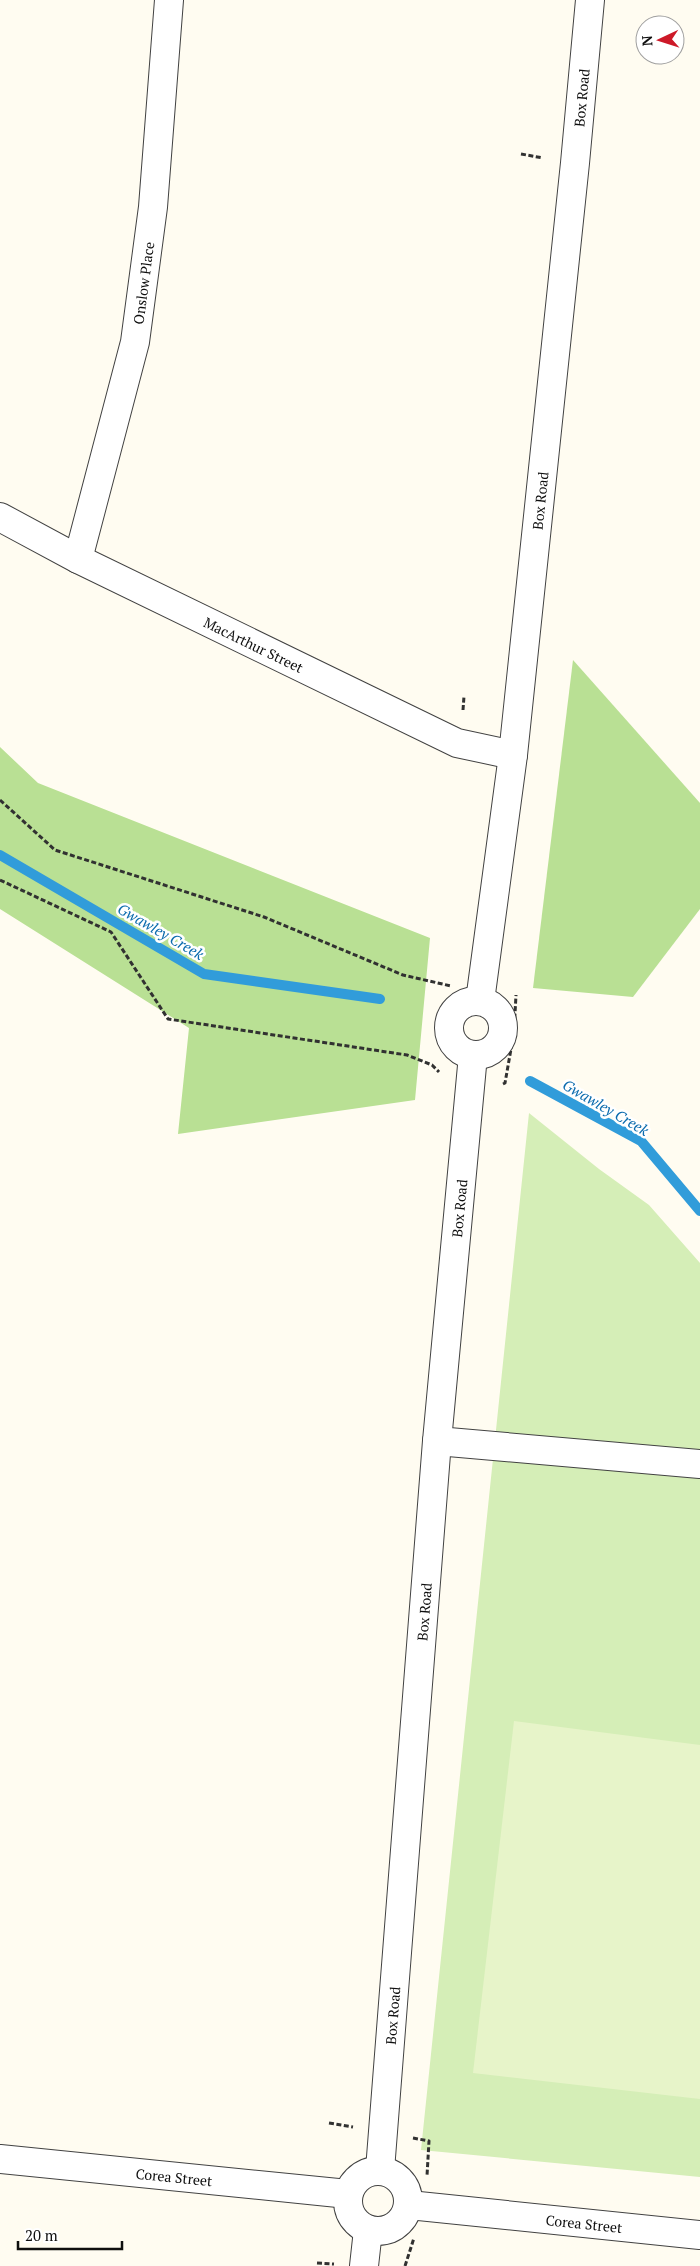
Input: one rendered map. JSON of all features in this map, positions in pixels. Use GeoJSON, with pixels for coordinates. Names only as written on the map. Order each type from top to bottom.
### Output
{"type":"FeatureCollection","features":[{"type":"Feature","properties":{"kind":"street","name":"Onslow Place"},"geometry":{"type":"LineString","coordinates":[[78,559],[135,342],[154,207],[169,0]]}},
{"type":"Feature","properties":{"kind":"street","name":"Box Road"},"geometry":{"type":"LineString","coordinates":[[480,997],[513,755],[576,163],[590,0]]}},
{"type":"Feature","properties":{"kind":"street","name":"MacArthur Street"},"geometry":{"type":"LineString","coordinates":[[0,517],[78,559],[457,743],[513,755]]}},
{"type":"Feature","properties":{"kind":"street"},"geometry":{"type":"LineString","coordinates":[[480,997],[496,1011],[501,1020],[503,1030],[500,1040],[493,1049],[484,1054],[473,1055],[463,1052],[455,1046],[450,1036],[449,1025],[452,1014],[459,1007],[480,997]]}},
{"type":"Feature","properties":{"kind":"street","name":"Box Road"},"geometry":{"type":"LineString","coordinates":[[380,2170],[437,1441],[473,1055]]}},
{"type":"Feature","properties":{"kind":"street"},"geometry":{"type":"LineString","coordinates":[[437,1441],[700,1464]]}},
{"type":"Feature","properties":{"kind":"street","name":"Corea Street"},"geometry":{"type":"LineString","coordinates":[[0,2159],[348,2194]]}},
{"type":"Feature","properties":{"kind":"street"},"geometry":{"type":"LineString","coordinates":[[380,2170],[392,2174],[402,2182],[408,2193],[409,2205],[404,2218],[394,2228],[381,2232],[368,2230],[358,2225],[351,2216],[348,2194],[354,2181],[366,2173],[380,2170]]}},
{"type":"Feature","properties":{"kind":"street","name":"Corea Street"},"geometry":{"type":"LineString","coordinates":[[409,2205],[700,2235]]}},
{"type":"Feature","properties":{"kind":"street"},"geometry":{"type":"LineString","coordinates":[[364,2266],[368,2230]]}},
{"type":"Feature","properties":{"kind":"path"},"geometry":{"type":"LineString","coordinates":[[0,800],[55,850],[264,916],[403,975],[480,997]]}},
{"type":"Feature","properties":{"kind":"path"},"geometry":{"type":"LineString","coordinates":[[0,880],[111,932],[168,1019],[407,1055],[432,1065]]}},
{"type":"Feature","properties":{"kind":"green space"},"geometry":{"type":"Polygon","coordinates":[[[573,660],[700,803],[700,909],[633,997],[533,988],[573,660]]]}},
{"type":"Feature","properties":{"kind":"green space"},"geometry":{"type":"Polygon","coordinates":[[[0,747],[38,783],[430,938],[415,1100],[178,1134],[189,1028],[0,909],[0,747]]]}},
{"type":"Feature","properties":{"kind":"green space"},"geometry":{"type":"Polygon","coordinates":[[[529,1113],[599,1169],[649,1205],[700,1263],[700,2177],[421,2150],[529,1113]]]}},
{"type":"Feature","properties":{"kind":"green space"},"geometry":{"type":"Polygon","coordinates":[[[514,1721],[700,1745],[700,2099],[473,2073],[514,1721]]]}},
{"type":"Feature","properties":{"kind":"waterway","name":"Gwawley Creek"},"geometry":{"type":"LineString","coordinates":[[0,855],[204,974],[380,999]]}},
{"type":"Feature","properties":{"kind":"waterway","name":"Gwawley Creek"},"geometry":{"type":"LineString","coordinates":[[530,1081],[641,1141],[700,1211]]}}]}
